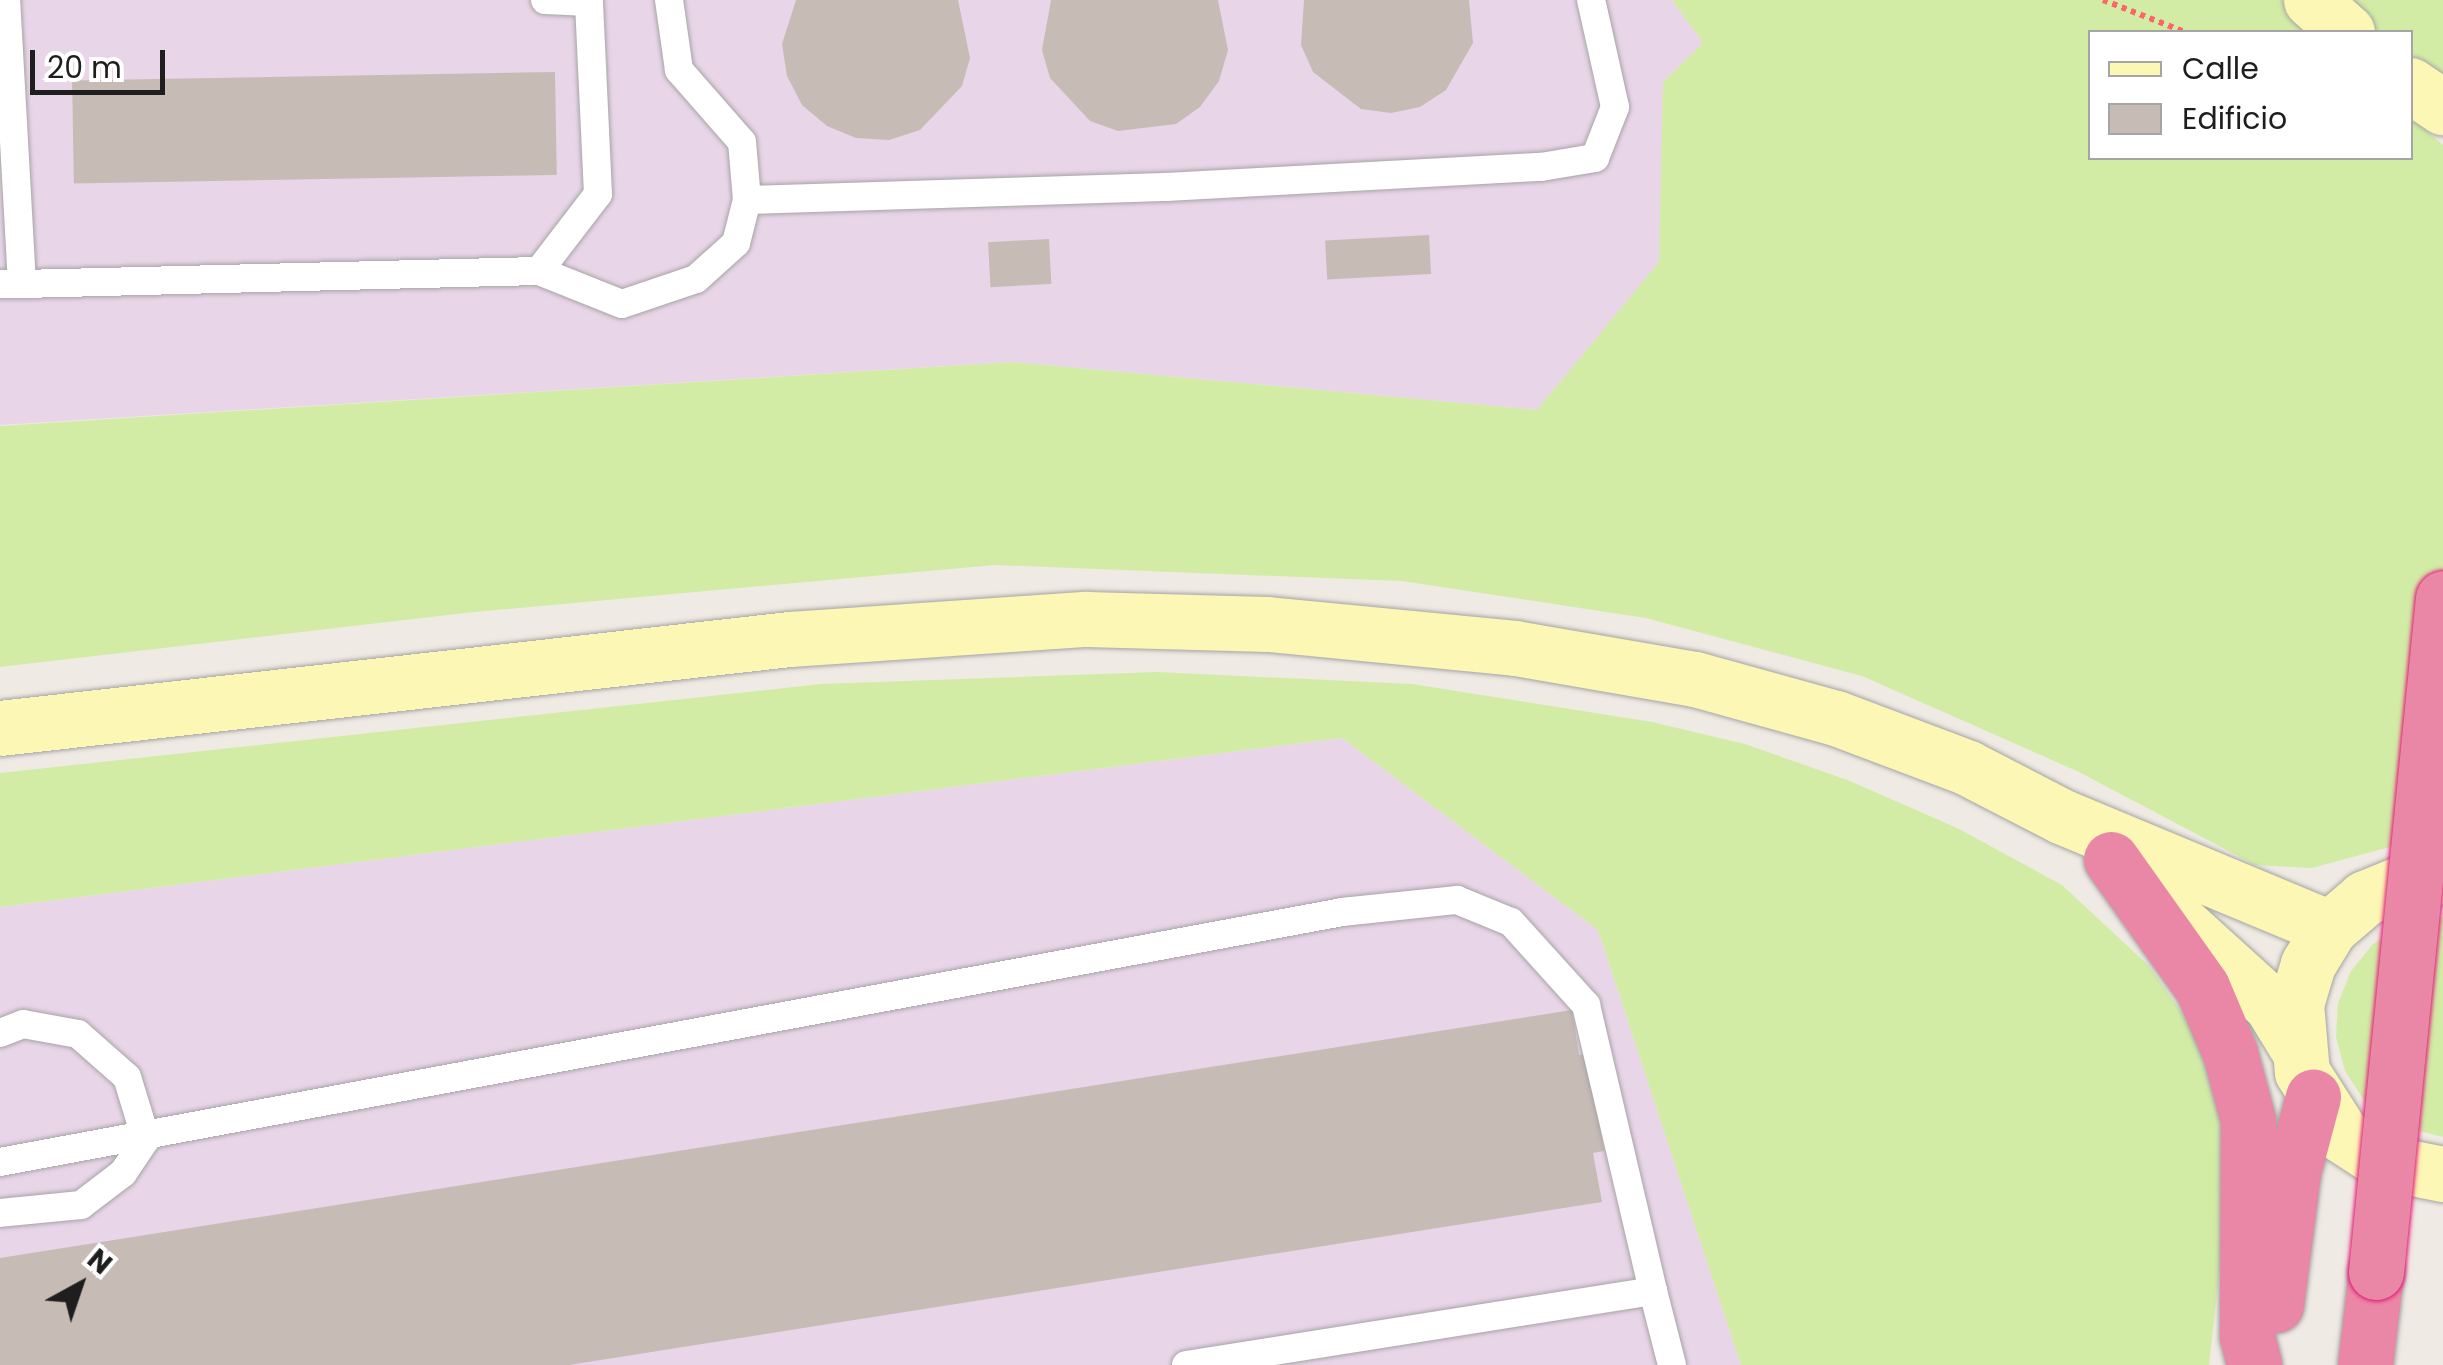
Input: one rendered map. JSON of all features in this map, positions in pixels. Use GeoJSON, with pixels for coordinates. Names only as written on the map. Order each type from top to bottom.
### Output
{"type":"FeatureCollection","features":[{"type":"Feature","properties":{"kind":"highway"},"geometry":{"type":"LineString","coordinates":[[2365,1365],[2443,598]]}},
{"type":"Feature","properties":{"kind":"highway"},"geometry":{"type":"LineString","coordinates":[[2111,860],[2202,987],[2230,1053],[2248,1120],[2246,1336],[2254,1365]]}},
{"type":"Feature","properties":{"kind":"highway"},"geometry":{"type":"LineString","coordinates":[[2269,1365],[2293,1172],[2313,1097]]}},
{"type":"Feature","properties":{"kind":"main road"},"geometry":{"type":"LineString","coordinates":[[2311,0],[2345,30]]}},
{"type":"Feature","properties":{"kind":"main road"},"geometry":{"type":"LineString","coordinates":[[2413,87],[2443,107]]}},
{"type":"Feature","properties":{"kind":"main road"},"geometry":{"type":"LineString","coordinates":[[0,728],[790,639],[1086,620],[1268,624],[1515,648],[1695,679],[1836,718],[1968,768],[2064,817],[2330,928]]}},
{"type":"Feature","properties":{"kind":"main road"},"geometry":{"type":"LineString","coordinates":[[2064,817],[2271,1005],[2296,1046],[2313,1097],[2343,1136],[2383,1162],[2443,1174]]}},
{"type":"Feature","properties":{"kind":"main road"},"geometry":{"type":"LineString","coordinates":[[2296,1046],[2296,1004],[2308,964],[2330,928],[2365,898],[2409,880],[2443,876]]}},
{"type":"Feature","properties":{"kind":"lane"},"geometry":{"type":"LineString","coordinates":[[6,0],[11,284],[540,271],[622,304],[696,279],[736,243],[747,200],[742,142],[678,70],[669,0]]}},
{"type":"Feature","properties":{"kind":"lane"},"geometry":{"type":"LineString","coordinates":[[540,271],[598,194],[589,2],[544,0]]}},
{"type":"Feature","properties":{"kind":"lane"},"geometry":{"type":"LineString","coordinates":[[747,200],[1166,187],[1541,167],[1595,158],[1615,107],[1592,0]]}},
{"type":"Feature","properties":{"kind":"lane"},"geometry":{"type":"LineString","coordinates":[[0,1162],[146,1140],[1322,916],[1457,900],[1511,922],[1586,1005],[1672,1365]]}},
{"type":"Feature","properties":{"kind":"lane"},"geometry":{"type":"LineString","coordinates":[[0,1033],[22,1024],[78,1034],[127,1077],[146,1140]]}},
{"type":"Feature","properties":{"kind":"lane"},"geometry":{"type":"LineString","coordinates":[[0,1212],[80,1205],[124,1172],[146,1140]]}},
{"type":"Feature","properties":{"kind":"lane"},"geometry":{"type":"LineString","coordinates":[[1186,1365],[1654,1290]]}},
{"type":"Feature","properties":{"kind":"path"},"geometry":{"type":"LineString","coordinates":[[2103,0],[2180,30]]}},
{"type":"Feature","properties":{"kind":"shaded area"},"geometry":{"type":"Polygon","coordinates":[[[0,0],[1672,0],[1703,43],[1663,82],[1660,263],[1537,410],[1012,362],[0,425],[0,0]]]}},
{"type":"Feature","properties":{"kind":"shaded area"},"geometry":{"type":"Polygon","coordinates":[[[1342,738],[1598,930],[1741,1365],[0,1365],[0,907],[1342,738]]]}},
{"type":"Feature","properties":{"kind":"green space"},"geometry":{"type":"Polygon","coordinates":[[[1672,0],[2285,0],[2317,30],[2088,30],[2088,160],[2413,160],[2413,119],[2443,145],[2443,840],[2397,845],[2312,868],[2255,865],[2079,772],[1862,676],[1646,618],[1402,581],[995,565],[474,612],[0,667],[0,426],[1012,362],[1537,410],[1659,262],[1663,82],[1703,43],[1672,0]]]}},
{"type":"Feature","properties":{"kind":"green space"},"geometry":{"type":"Polygon","coordinates":[[[2342,0],[2443,0],[2443,81],[2413,62],[2413,30],[2374,30],[2342,0]]]}},
{"type":"Feature","properties":{"kind":"green space"},"geometry":{"type":"Polygon","coordinates":[[[1157,672],[1412,684],[1652,722],[1745,744],[1850,781],[1957,828],[2062,885],[2149,966],[2199,1037],[2224,1108],[2231,1168],[2209,1365],[1741,1365],[1598,930],[1342,738],[0,907],[0,773],[821,684],[1157,672]]]}},
{"type":"Feature","properties":{"kind":"green space"},"geometry":{"type":"Polygon","coordinates":[[[2443,917],[2443,1137],[2390,1123],[2364,1100],[2345,1071],[2336,1037],[2338,1003],[2351,971],[2373,944],[2403,925],[2443,917]]]}},
{"type":"Feature","properties":{"kind":"building"},"geometry":{"type":"Polygon","coordinates":[[[796,0],[958,0],[970,58],[962,86],[920,130],[889,140],[856,138],[827,126],[802,105],[787,76],[782,44],[796,0]]]}},
{"type":"Feature","properties":{"kind":"building"},"geometry":{"type":"Polygon","coordinates":[[[1051,0],[1218,0],[1228,50],[1219,81],[1200,107],[1176,124],[1118,131],[1090,121],[1050,78],[1042,50],[1051,0]]]}},
{"type":"Feature","properties":{"kind":"building"},"geometry":{"type":"Polygon","coordinates":[[[1304,0],[1469,0],[1473,43],[1446,90],[1420,107],[1391,113],[1361,109],[1313,72],[1301,45],[1304,0]]]}},
{"type":"Feature","properties":{"kind":"building"},"geometry":{"type":"Polygon","coordinates":[[[555,72],[557,175],[74,183],[72,80],[555,72]]]}},
{"type":"Feature","properties":{"kind":"building"},"geometry":{"type":"Polygon","coordinates":[[[1429,235],[1431,274],[1327,279],[1325,240],[1429,235]]]}},
{"type":"Feature","properties":{"kind":"building"},"geometry":{"type":"Polygon","coordinates":[[[1049,239],[1051,284],[990,287],[988,242],[1049,239]]]}},
{"type":"Feature","properties":{"kind":"building"},"geometry":{"type":"Polygon","coordinates":[[[1572,1010],[1579,1055],[1588,1054],[1604,1151],[1593,1153],[1602,1202],[569,1365],[0,1365],[0,1258],[1572,1010]]]}}]}
